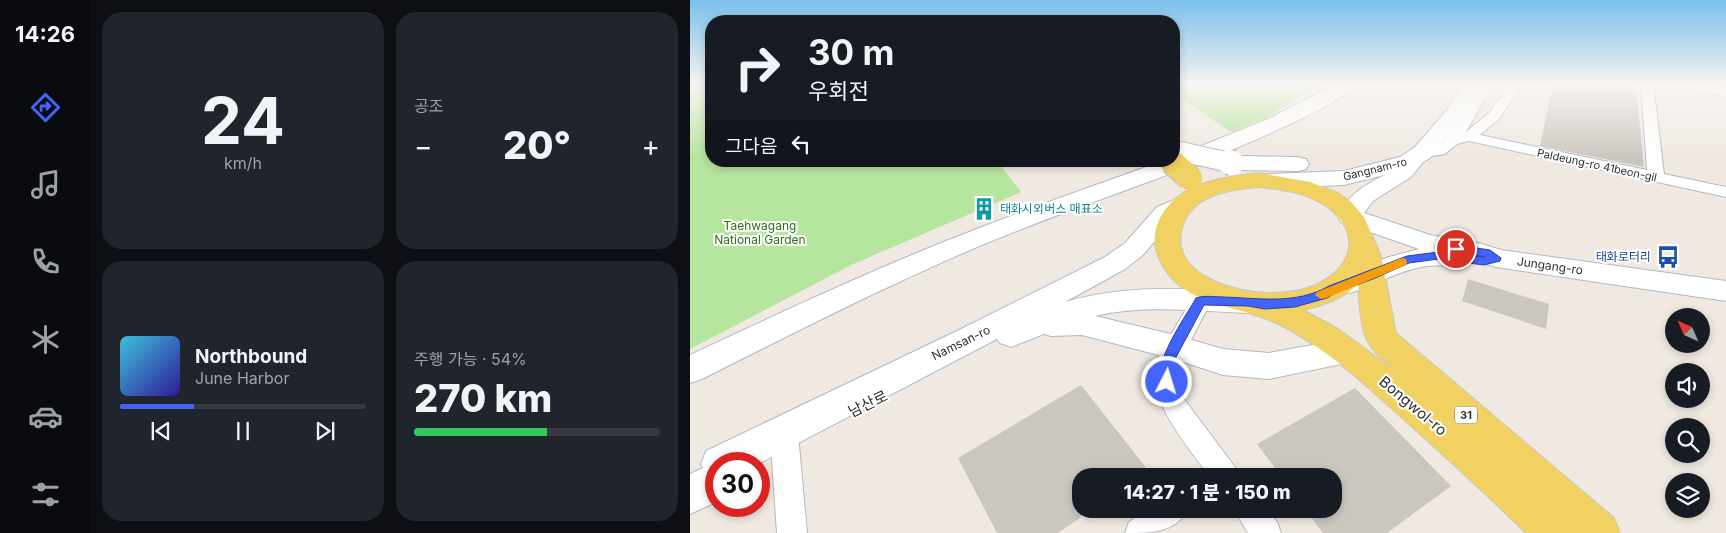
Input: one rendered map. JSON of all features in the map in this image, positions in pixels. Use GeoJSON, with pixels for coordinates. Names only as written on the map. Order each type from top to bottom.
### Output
{"type":"FeatureCollection","features":[{"type":"Feature","properties":{"kind":"main road"},"geometry":{"type":"LineString","coordinates":[[1180,162],[1235,142],[1306,109]]}},
{"type":"Feature","properties":{"kind":"main road"},"geometry":{"type":"LineString","coordinates":[[1460,109],[1462,114]]}},
{"type":"Feature","properties":{"kind":"main road","name":"Gangnam-ro"},"geometry":{"type":"LineString","coordinates":[[1270,181],[1344,178],[1418,156],[1462,114],[1464,109]]}},
{"type":"Feature","properties":{"kind":"main road"},"geometry":{"type":"LineString","coordinates":[[1180,151],[1232,163],[1350,167],[1418,156]]}},
{"type":"Feature","properties":{"kind":"main road"},"geometry":{"type":"LineString","coordinates":[[1350,217],[1352,210],[1368,193],[1403,173],[1418,156]]}},
{"type":"Feature","properties":{"kind":"main road"},"geometry":{"type":"LineString","coordinates":[[690,370],[918,263],[1014,223],[1167,167]]}},
{"type":"Feature","properties":{"kind":"main road"},"geometry":{"type":"LineString","coordinates":[[1176,167],[1194,190]]}},
{"type":"Feature","properties":{"kind":"main road"},"geometry":{"type":"LineString","coordinates":[[1368,259],[1356,222],[1338,204],[1315,191],[1287,183],[1270,181],[1231,183],[1194,190],[1176,212],[1168,226],[1167,242],[1172,258],[1204,295],[1265,304],[1295,302],[1323,295],[1346,281],[1360,262],[1368,259],[1407,260],[1438,255],[1484,262],[1496,258]]}},
{"type":"Feature","properties":{"kind":"main road","name":"Namsan-ro"},"geometry":{"type":"LineString","coordinates":[[703,477],[826,410],[980,334],[1107,267],[1134,249],[1166,212],[1194,190]]}},
{"type":"Feature","properties":{"kind":"main road","name":"Jungang-ro"},"geometry":{"type":"LineString","coordinates":[[1350,217],[1400,236],[1442,247],[1486,253],[1496,258],[1726,291]]}},
{"type":"Feature","properties":{"kind":"main road","name":"Bongwol-ro"},"geometry":{"type":"LineString","coordinates":[[1368,259],[1376,324],[1383,340],[1600,533]]}},
{"type":"Feature","properties":{"kind":"main road","name":"남산로"},"geometry":{"type":"LineString","coordinates":[[770,453],[988,346],[1082,308],[1115,301],[1204,295]]}},
{"type":"Feature","properties":{"kind":"main road","name":"Bongwol-ro"},"geometry":{"type":"LineString","coordinates":[[1251,302],[1308,326],[1377,375],[1557,533]]}},
{"type":"Feature","properties":{"kind":"main road"},"geometry":{"type":"LineString","coordinates":[[690,385],[746,357],[802,316]]}},
{"type":"Feature","properties":{"kind":"main road"},"geometry":{"type":"LineString","coordinates":[[1037,325],[1082,324],[1175,347],[1223,362],[1270,366],[1345,352]]}},
{"type":"Feature","properties":{"kind":"street"},"geometry":{"type":"LineString","coordinates":[[1418,156],[1443,150],[1451,141],[1462,114],[1466,109]]}},
{"type":"Feature","properties":{"kind":"street"},"geometry":{"type":"LineString","coordinates":[[1462,114],[1472,109]]}},
{"type":"Feature","properties":{"kind":"street"},"geometry":{"type":"LineString","coordinates":[[1451,141],[1469,138],[1494,116],[1499,109]]}},
{"type":"Feature","properties":{"kind":"street"},"geometry":{"type":"LineString","coordinates":[[1649,109],[1656,178]]}},
{"type":"Feature","properties":{"kind":"street","name":"Paldeung-ro 41beon-gil"},"geometry":{"type":"LineString","coordinates":[[1469,138],[1726,192]]}},
{"type":"Feature","properties":{"kind":"street"},"geometry":{"type":"LineString","coordinates":[[1204,295],[1169,359],[1167,382],[1173,403],[1216,468]]}},
{"type":"Feature","properties":{"kind":"street"},"geometry":{"type":"LineString","coordinates":[[785,445],[792,533]]}},
{"type":"Feature","properties":{"kind":"street"},"geometry":{"type":"LineString","coordinates":[[1140,533],[1161,518]]}},
{"type":"Feature","properties":{"kind":"street"},"geometry":{"type":"LineString","coordinates":[[1255,518],[1266,533]]}},
{"type":"Feature","properties":{"kind":"green space","name":"Taehwagang National Garden"},"geometry":{"type":"Polygon","coordinates":[[[690,109],[705,109],[705,167],[1002,167],[1021,192],[851,265],[690,349],[690,109]]]}},
{"type":"Feature","properties":{"kind":"green space"},"geometry":{"type":"Polygon","coordinates":[[[1196,109],[1281,109],[1268,117],[1231,132],[1196,109]]]}},
{"type":"Feature","properties":{"kind":"building"},"geometry":{"type":"Polygon","coordinates":[[[1548,109],[1638,109],[1644,167],[1540,146],[1548,109]]]}},
{"type":"Feature","properties":{"kind":"building"},"geometry":{"type":"Polygon","coordinates":[[[1468,279],[1549,304],[1546,329],[1462,301],[1468,279]]]}},
{"type":"Feature","properties":{"kind":"building"},"geometry":{"type":"Polygon","coordinates":[[[1081,385],[1146,468],[1072,468],[1072,518],[1080,518],[1058,533],[997,533],[958,458],[1081,385]]]}},
{"type":"Feature","properties":{"kind":"building"},"geometry":{"type":"Polygon","coordinates":[[[1355,388],[1451,486],[1387,533],[1323,533],[1312,518],[1342,518],[1342,468],[1275,468],[1257,444],[1355,388]]]}},
{"type":"Feature","properties":{"kind":"slow traffic"},"geometry":{"type":"LineString","coordinates":[[1321,295],[1402,262]]}},
{"type":"Feature","properties":{"kind":"place","name":"태화시외버스 매표소"},"geometry":{"type":"Point","coordinates":[984,209]}},
{"type":"Feature","properties":{"kind":"place","name":"태화로터리"},"geometry":{"type":"Point","coordinates":[1668,257]}},
{"type":"Feature","properties":{"kind":"route"},"geometry":{"type":"LineString","coordinates":[[1167,382],[1169,359],[1201,301],[1265,304],[1295,302],[1323,295],[1333,289],[1368,277],[1387,267],[1407,260],[1438,255],[1484,262],[1496,258],[1486,253],[1456,249]]}}]}
